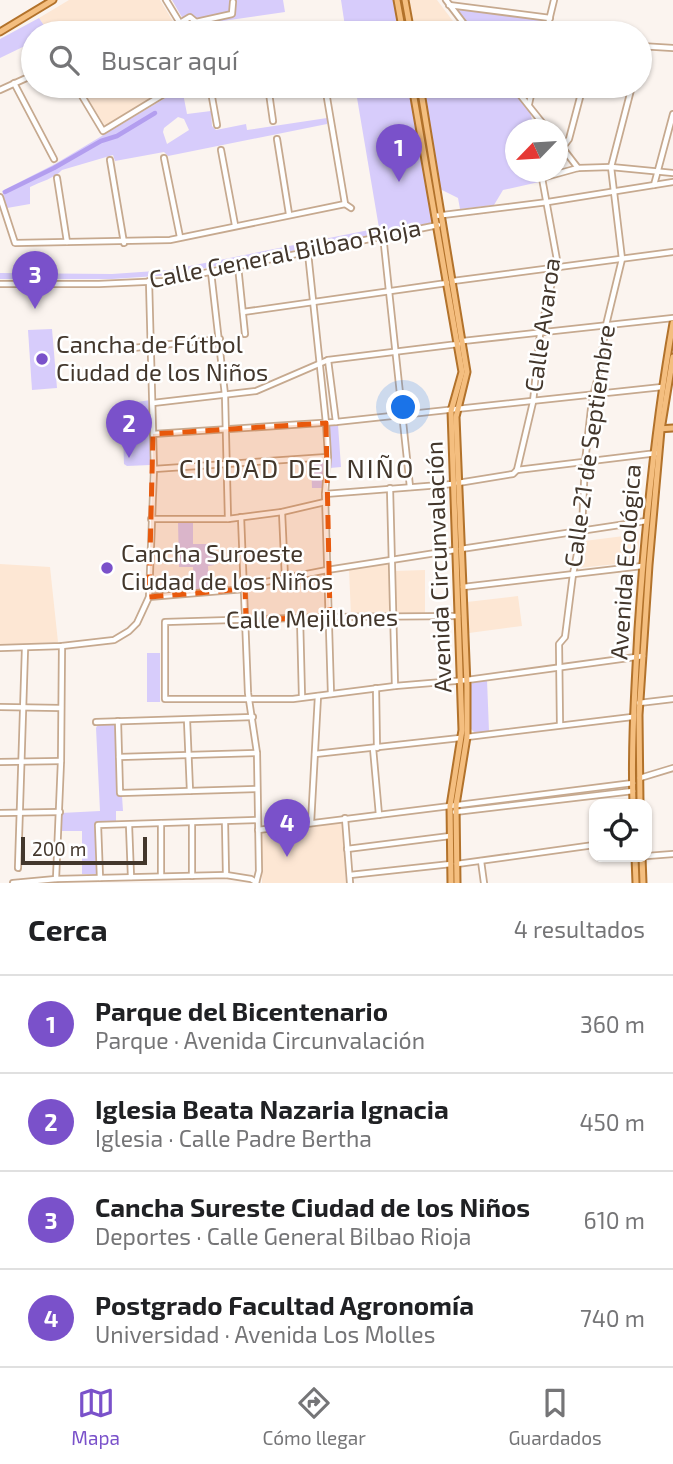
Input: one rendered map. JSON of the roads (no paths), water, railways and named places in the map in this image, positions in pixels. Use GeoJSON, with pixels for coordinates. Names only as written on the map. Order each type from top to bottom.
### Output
{"type":"FeatureCollection","features":[{"type":"Feature","properties":{"kind":"main road"},"geometry":{"type":"LineString","coordinates":[[0,32],[43,3],[53,0]]}},
{"type":"Feature","properties":{"kind":"main road"},"geometry":{"type":"LineString","coordinates":[[397,0],[401,21]]}},
{"type":"Feature","properties":{"kind":"main road"},"geometry":{"type":"LineString","coordinates":[[405,0],[409,21]]}},
{"type":"Feature","properties":{"kind":"main road","name":"Avenida Circunvalación"},"geometry":{"type":"LineString","coordinates":[[415,98],[441,225],[467,372],[454,411],[458,616],[464,680]]}},
{"type":"Feature","properties":{"kind":"main road","name":"Avenida Circunvalación"},"geometry":{"type":"LineString","coordinates":[[422,98],[439,215]]}},
{"type":"Feature","properties":{"kind":"main road","name":"Avenida Ecológica"},"geometry":{"type":"LineString","coordinates":[[640,799],[642,566],[662,387],[673,323]]}},
{"type":"Feature","properties":{"kind":"main road","name":"Avenida Ecológica"},"geometry":{"type":"LineString","coordinates":[[658,429],[673,357]]}},
{"type":"Feature","properties":{"kind":"main road"},"geometry":{"type":"LineString","coordinates":[[658,429],[673,428]]}},
{"type":"Feature","properties":{"kind":"main road","name":"Avenida Ecológica"},"geometry":{"type":"LineString","coordinates":[[633,799],[632,717],[640,656],[655,453]]}},
{"type":"Feature","properties":{"kind":"main road","name":"Avenida Circunvalación"},"geometry":{"type":"LineString","coordinates":[[457,883],[450,836],[451,808],[464,737],[462,587],[458,549]]}},
{"type":"Feature","properties":{"kind":"main road","name":"Avenida Circunvalación"},"geometry":{"type":"LineString","coordinates":[[451,808],[454,864],[452,883]]}},
{"type":"Feature","properties":{"kind":"main road"},"geometry":{"type":"LineString","coordinates":[[635,862],[636,883]]}},
{"type":"Feature","properties":{"kind":"main road"},"geometry":{"type":"LineString","coordinates":[[643,883],[645,862]]}},
{"type":"Feature","properties":{"kind":"street"},"geometry":{"type":"LineString","coordinates":[[166,0],[179,21]]}},
{"type":"Feature","properties":{"kind":"street"},"geometry":{"type":"LineString","coordinates":[[549,21],[554,0]]}},
{"type":"Feature","properties":{"kind":"street"},"geometry":{"type":"LineString","coordinates":[[200,21],[232,14],[233,2]]}},
{"type":"Feature","properties":{"kind":"street"},"geometry":{"type":"LineString","coordinates":[[447,2],[550,18]]}},
{"type":"Feature","properties":{"kind":"street"},"geometry":{"type":"LineString","coordinates":[[447,2],[462,21]]}},
{"type":"Feature","properties":{"kind":"street"},"geometry":{"type":"LineString","coordinates":[[652,47],[673,48]]}},
{"type":"Feature","properties":{"kind":"street"},"geometry":{"type":"LineString","coordinates":[[0,90],[21,80]]}},
{"type":"Feature","properties":{"kind":"street"},"geometry":{"type":"LineString","coordinates":[[14,83],[21,96]]}},
{"type":"Feature","properties":{"kind":"street"},"geometry":{"type":"LineString","coordinates":[[22,98],[54,159]]}},
{"type":"Feature","properties":{"kind":"street"},"geometry":{"type":"LineString","coordinates":[[83,98],[103,131],[157,98]]}},
{"type":"Feature","properties":{"kind":"street"},"geometry":{"type":"LineString","coordinates":[[212,98],[217,125]]}},
{"type":"Feature","properties":{"kind":"street"},"geometry":{"type":"LineString","coordinates":[[270,98],[274,121]]}},
{"type":"Feature","properties":{"kind":"street"},"geometry":{"type":"LineString","coordinates":[[327,98],[345,204]]}},
{"type":"Feature","properties":{"kind":"street"},"geometry":{"type":"LineString","coordinates":[[524,98],[540,119]]}},
{"type":"Feature","properties":{"kind":"street"},"geometry":{"type":"LineString","coordinates":[[529,104],[530,98]]}},
{"type":"Feature","properties":{"kind":"street"},"geometry":{"type":"LineString","coordinates":[[568,140],[580,98]]}},
{"type":"Feature","properties":{"kind":"street","name":"Calle 21 de Septiembre"},"geometry":{"type":"LineString","coordinates":[[559,725],[559,644],[565,637],[582,529],[584,462],[593,394],[622,259],[611,167],[629,98]]}},
{"type":"Feature","properties":{"kind":"street"},"geometry":{"type":"LineString","coordinates":[[654,185],[673,114]]}},
{"type":"Feature","properties":{"kind":"street"},"geometry":{"type":"LineString","coordinates":[[277,139],[289,214]]}},
{"type":"Feature","properties":{"kind":"street"},"geometry":{"type":"LineString","coordinates":[[221,150],[235,225]]}},
{"type":"Feature","properties":{"kind":"street"},"geometry":{"type":"LineString","coordinates":[[568,156],[578,169],[611,167],[673,173]]}},
{"type":"Feature","properties":{"kind":"street"},"geometry":{"type":"LineString","coordinates":[[164,158],[180,237]]}},
{"type":"Feature","properties":{"kind":"street"},"geometry":{"type":"LineString","coordinates":[[110,160],[124,243]]}},
{"type":"Feature","properties":{"kind":"street","name":"Calle Avaroa"},"geometry":{"type":"LineString","coordinates":[[517,470],[533,402],[540,334],[556,269],[548,202],[542,178],[578,169]]}},
{"type":"Feature","properties":{"kind":"street"},"geometry":{"type":"LineString","coordinates":[[57,178],[68,243]]}},
{"type":"Feature","properties":{"kind":"street","name":"Calle General Bilbao Rioja"},"geometry":{"type":"LineString","coordinates":[[439,215],[548,202],[673,182]]}},
{"type":"Feature","properties":{"kind":"street"},"geometry":{"type":"LineString","coordinates":[[0,197],[15,243],[124,243],[180,237],[345,204],[351,208]]}},
{"type":"Feature","properties":{"kind":"street","name":"Calle General Bilbao Rioja"},"geometry":{"type":"LineString","coordinates":[[0,284],[165,281],[441,225]]}},
{"type":"Feature","properties":{"kind":"street"},"geometry":{"type":"LineString","coordinates":[[383,235],[410,487]]}},
{"type":"Feature","properties":{"kind":"street"},"geometry":{"type":"LineString","coordinates":[[243,312],[673,252]]}},
{"type":"Feature","properties":{"kind":"street"},"geometry":{"type":"LineString","coordinates":[[308,253],[321,362],[328,457],[325,502],[331,694]]}},
{"type":"Feature","properties":{"kind":"street"},"geometry":{"type":"LineString","coordinates":[[238,266],[245,334]]}},
{"type":"Feature","properties":{"kind":"street"},"geometry":{"type":"LineString","coordinates":[[211,272],[225,395],[228,519]]}},
{"type":"Feature","properties":{"kind":"street"},"geometry":{"type":"LineString","coordinates":[[0,648],[62,646],[104,642],[120,637],[136,623],[149,597],[154,469],[149,281]]}},
{"type":"Feature","properties":{"kind":"street"},"geometry":{"type":"LineString","coordinates":[[153,403],[256,391],[328,360],[673,318]]}},
{"type":"Feature","properties":{"kind":"street"},"geometry":{"type":"LineString","coordinates":[[123,349],[220,339]]}},
{"type":"Feature","properties":{"kind":"street"},"geometry":{"type":"LineString","coordinates":[[328,360],[336,422]]}},
{"type":"Feature","properties":{"kind":"street"},"geometry":{"type":"LineString","coordinates":[[153,434],[402,416],[662,387]]}},
{"type":"Feature","properties":{"kind":"street"},"geometry":{"type":"LineString","coordinates":[[325,494],[456,483],[513,474],[517,470],[655,453]]}},
{"type":"Feature","properties":{"kind":"street"},"geometry":{"type":"LineString","coordinates":[[154,469],[328,457]]}},
{"type":"Feature","properties":{"kind":"street"},"geometry":{"type":"LineString","coordinates":[[390,488],[395,686]]}},
{"type":"Feature","properties":{"kind":"street"},"geometry":{"type":"LineString","coordinates":[[151,519],[228,519],[282,512],[325,502]]}},
{"type":"Feature","properties":{"kind":"street"},"geometry":{"type":"LineString","coordinates":[[282,512],[285,578]]}},
{"type":"Feature","properties":{"kind":"street"},"geometry":{"type":"LineString","coordinates":[[241,517],[250,697],[257,753],[259,871],[256,883]]}},
{"type":"Feature","properties":{"kind":"street"},"geometry":{"type":"LineString","coordinates":[[149,597],[245,587],[327,569],[646,521]]}},
{"type":"Feature","properties":{"kind":"street"},"geometry":{"type":"LineString","coordinates":[[462,587],[642,566]]}},
{"type":"Feature","properties":{"kind":"street","name":"Calle Mejillones"},"geometry":{"type":"LineString","coordinates":[[250,697],[165,699],[165,622],[458,616]]}},
{"type":"Feature","properties":{"kind":"street"},"geometry":{"type":"LineString","coordinates":[[300,618],[302,697]]}},
{"type":"Feature","properties":{"kind":"street"},"geometry":{"type":"LineString","coordinates":[[57,878],[62,646]]}},
{"type":"Feature","properties":{"kind":"street"},"geometry":{"type":"LineString","coordinates":[[18,867],[24,649]]}},
{"type":"Feature","properties":{"kind":"street"},"geometry":{"type":"LineString","coordinates":[[250,697],[318,696],[464,680],[640,656]]}},
{"type":"Feature","properties":{"kind":"street"},"geometry":{"type":"LineString","coordinates":[[376,688],[375,748],[379,815]]}},
{"type":"Feature","properties":{"kind":"street"},"geometry":{"type":"LineString","coordinates":[[311,823],[318,696]]}},
{"type":"Feature","properties":{"kind":"street"},"geometry":{"type":"LineString","coordinates":[[639,704],[673,699]]}},
{"type":"Feature","properties":{"kind":"street"},"geometry":{"type":"LineString","coordinates":[[0,707],[61,708]]}},
{"type":"Feature","properties":{"kind":"street"},"geometry":{"type":"LineString","coordinates":[[315,754],[632,717]]}},
{"type":"Feature","properties":{"kind":"street"},"geometry":{"type":"LineString","coordinates":[[96,722],[253,718]]}},
{"type":"Feature","properties":{"kind":"street"},"geometry":{"type":"LineString","coordinates":[[187,720],[190,791]]}},
{"type":"Feature","properties":{"kind":"street"},"geometry":{"type":"LineString","coordinates":[[118,721],[120,793],[257,789]]}},
{"type":"Feature","properties":{"kind":"street"},"geometry":{"type":"LineString","coordinates":[[119,757],[257,753]]}},
{"type":"Feature","properties":{"kind":"street"},"geometry":{"type":"LineString","coordinates":[[0,762],[61,761]]}},
{"type":"Feature","properties":{"kind":"street"},"geometry":{"type":"LineString","coordinates":[[640,778],[673,768]]}},
{"type":"Feature","properties":{"kind":"street"},"geometry":{"type":"LineString","coordinates":[[451,808],[633,783]]}},
{"type":"Feature","properties":{"kind":"street"},"geometry":{"type":"LineString","coordinates":[[258,830],[345,818],[633,791]]}},
{"type":"Feature","properties":{"kind":"street"},"geometry":{"type":"LineString","coordinates":[[0,813],[60,812]]}},
{"type":"Feature","properties":{"kind":"street"},"geometry":{"type":"LineString","coordinates":[[345,818],[350,883]]}},
{"type":"Feature","properties":{"kind":"street"},"geometry":{"type":"LineString","coordinates":[[100,878],[98,825],[258,820]]}},
{"type":"Feature","properties":{"kind":"street"},"geometry":{"type":"LineString","coordinates":[[225,822],[226,875]]}},
{"type":"Feature","properties":{"kind":"street"},"geometry":{"type":"LineString","coordinates":[[161,823],[161,876]]}},
{"type":"Feature","properties":{"kind":"street"},"geometry":{"type":"LineString","coordinates":[[192,823],[192,876]]}},
{"type":"Feature","properties":{"kind":"street"},"geometry":{"type":"LineString","coordinates":[[129,825],[131,877]]}},
{"type":"Feature","properties":{"kind":"street"},"geometry":{"type":"LineString","coordinates":[[347,849],[450,836]]}},
{"type":"Feature","properties":{"kind":"street"},"geometry":{"type":"LineString","coordinates":[[349,875],[589,846]]}},
{"type":"Feature","properties":{"kind":"street"},"geometry":{"type":"LineString","coordinates":[[652,856],[673,855]]}},
{"type":"Feature","properties":{"kind":"street"},"geometry":{"type":"LineString","coordinates":[[481,861],[484,883]]}},
{"type":"Feature","properties":{"kind":"street"},"geometry":{"type":"LineString","coordinates":[[13,883],[57,878],[226,875],[251,878],[256,883]]}},
{"type":"Feature","properties":{"kind":"waterway"},"geometry":{"type":"LineString","coordinates":[[5,192],[101,141],[117,136],[155,113]]}},
{"type":"Feature","properties":{"kind":"place","name":"Parque del Bicentenario"},"geometry":{"type":"Point","coordinates":[399,182]}},
{"type":"Feature","properties":{"kind":"place","name":"Cancha Sureste Ciudad de los Niños"},"geometry":{"type":"Point","coordinates":[35,309]}},
{"type":"Feature","properties":{"kind":"place","name":"Cancha de Fútbol Ciudad de los Niños"},"geometry":{"type":"Point","coordinates":[42,359]}},
{"type":"Feature","properties":{"kind":"place","name":"Iglesia Beata Nazaria Ignacia"},"geometry":{"type":"Point","coordinates":[129,458]}},
{"type":"Feature","properties":{"kind":"place","name":"Cancha Suroeste Ciudad de los Niños"},"geometry":{"type":"Point","coordinates":[107,568]}},
{"type":"Feature","properties":{"kind":"place","name":"Postgrado Facultad Agronomía"},"geometry":{"type":"Point","coordinates":[287,857]}},
{"type":"Feature","properties":{"kind":"district","name":"CIUDAD DEL NIÑO"},"geometry":{"type":"Point","coordinates":[297,469]}}]}
